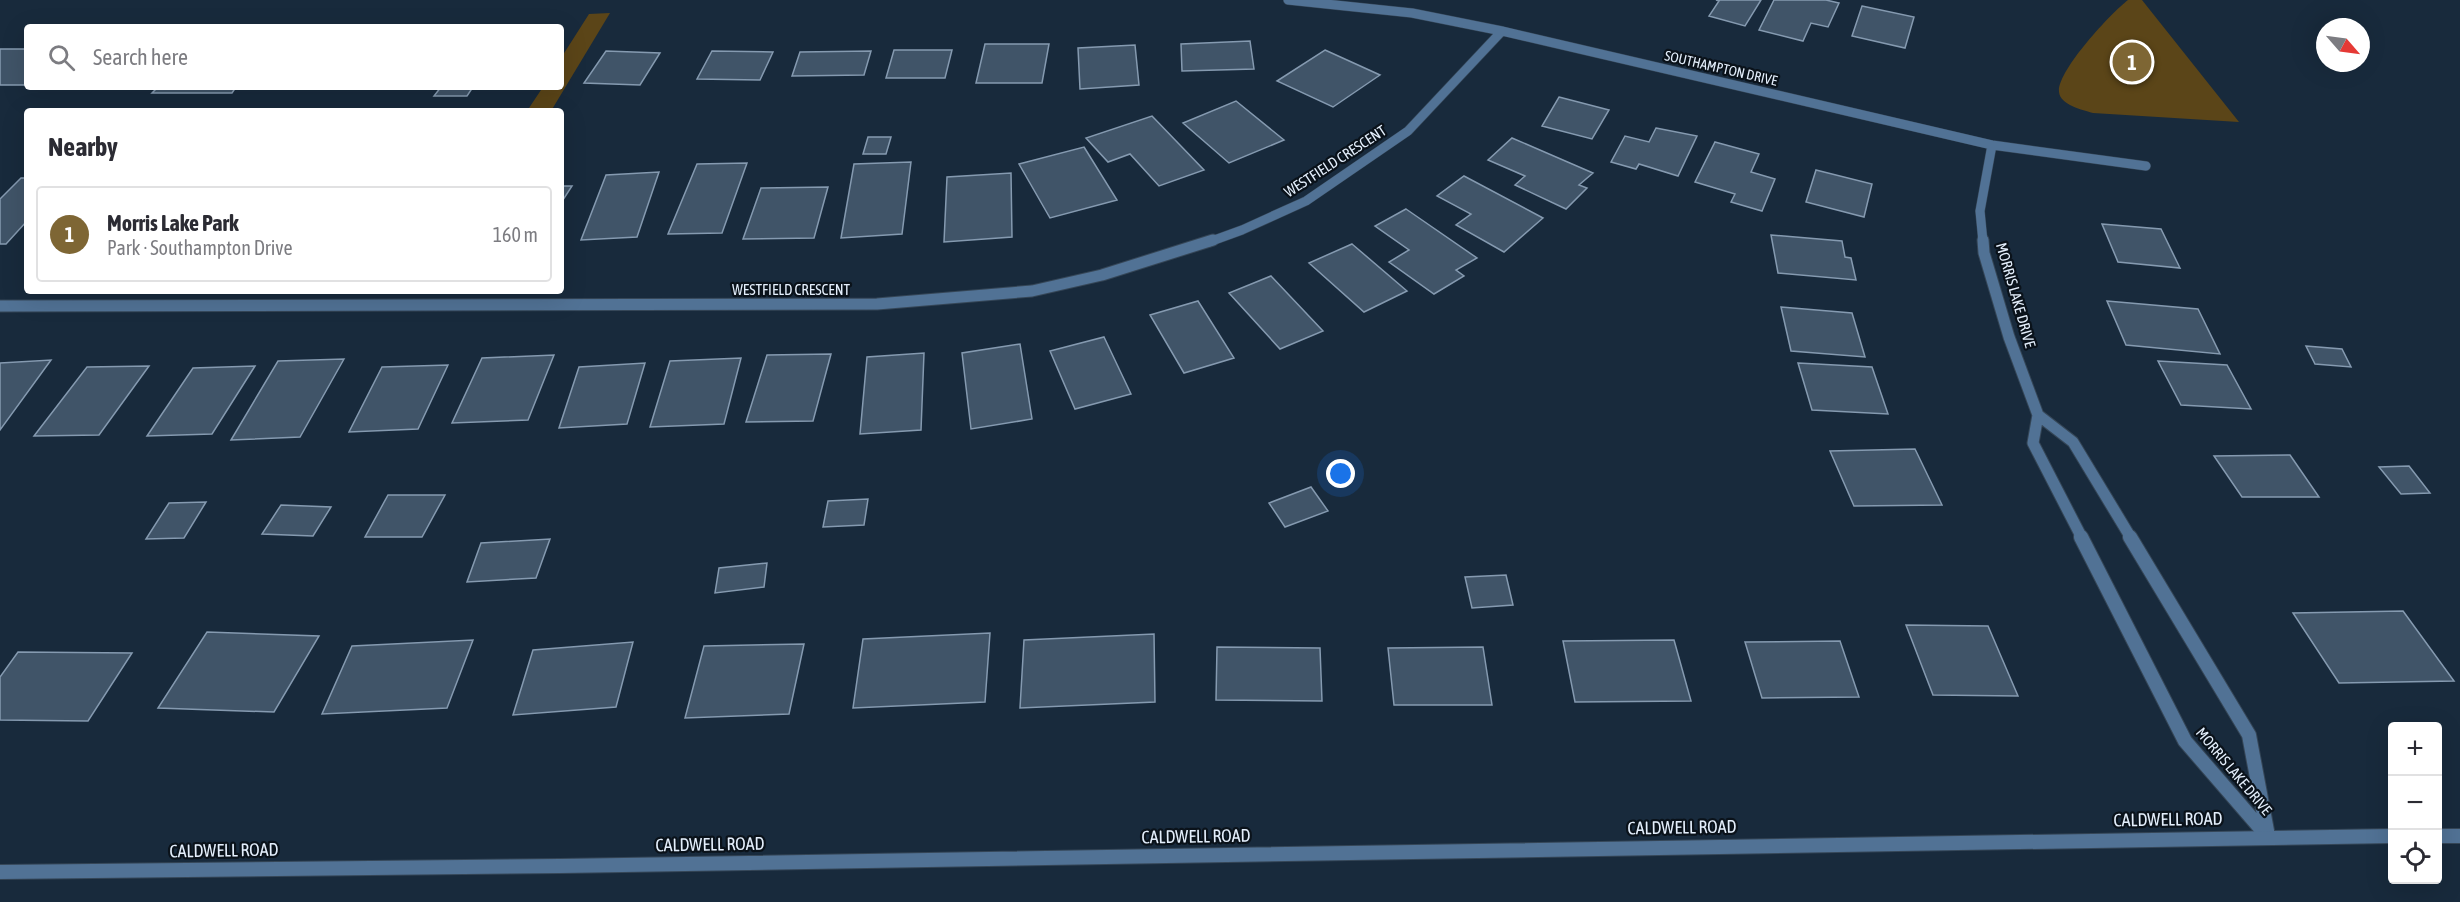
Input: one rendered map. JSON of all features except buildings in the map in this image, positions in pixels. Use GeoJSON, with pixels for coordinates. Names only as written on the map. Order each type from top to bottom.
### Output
{"type":"FeatureCollection","features":[{"type":"Feature","properties":{"kind":"street","name":"SOUTHAMPTON DRIVE"},"geometry":{"type":"LineString","coordinates":[[1288,0],[1412,13],[1502,31],[1992,145],[2146,166]]}},
{"type":"Feature","properties":{"kind":"street","name":"WESTFIELD CRESCENT"},"geometry":{"type":"LineString","coordinates":[[0,306],[877,304],[1032,291],[1101,275],[1192,248],[1242,231],[1306,201],[1408,131],[1502,31]]}},
{"type":"Feature","properties":{"kind":"street","name":"MORRIS LAKE DRIVE"},"geometry":{"type":"LineString","coordinates":[[1992,145],[1980,211],[1984,253],[2009,338],[2038,415],[2033,443],[2185,741],[2268,837]]}},
{"type":"Feature","properties":{"kind":"street","name":"MORRIS LAKE DRIVE"},"geometry":{"type":"LineString","coordinates":[[2038,415],[2073,442],[2249,735],[2268,837]]}},
{"type":"Feature","properties":{"kind":"street","name":"CALDWELL ROAD"},"geometry":{"type":"LineString","coordinates":[[0,872],[560,866],[2388,836]]}},
{"type":"Feature","properties":{"kind":"street"},"geometry":{"type":"LineString","coordinates":[[2442,836],[2460,836]]}},
{"type":"Feature","properties":{"kind":"shaded area"},"geometry":{"type":"Polygon","coordinates":[[[2128,0],[2142,0],[2239,122],[2093,113],[2068,104],[2060,97],[2061,83],[2075,57],[2098,29],[2128,0]]]}},
{"type":"Feature","properties":{"kind":"shaded area"},"geometry":{"type":"Polygon","coordinates":[[[610,13],[564,89],[564,53],[589,14],[610,13]]]}},
{"type":"Feature","properties":{"kind":"shaded area"},"geometry":{"type":"Polygon","coordinates":[[[541,90],[564,90],[553,108],[529,108],[541,90]]]}},
{"type":"Feature","properties":{"kind":"place","name":"Morris Lake Park"},"geometry":{"type":"Point","coordinates":[2132,62]}}]}
